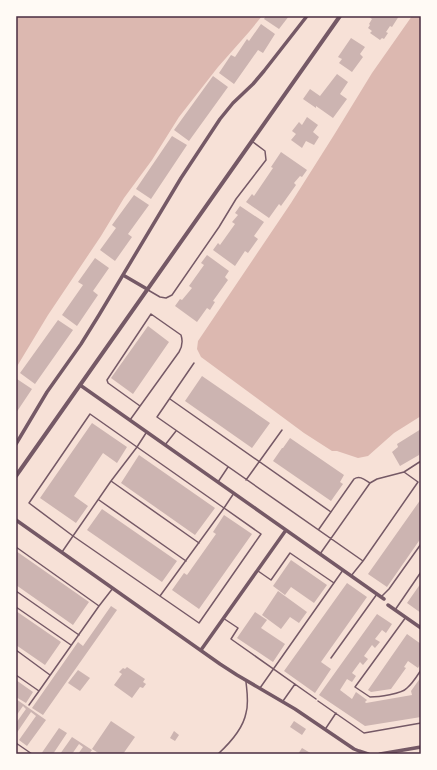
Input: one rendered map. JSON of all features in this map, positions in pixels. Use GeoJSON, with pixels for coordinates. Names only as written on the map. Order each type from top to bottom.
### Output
{"type":"FeatureCollection","features":[{"type":"Feature","properties":{"kind":"street"},"geometry":{"type":"LineString","coordinates":[[16,444],[47,392],[81,344],[124,275],[181,178],[220,119],[233,103],[264,71],[307,16]]}},
{"type":"Feature","properties":{"kind":"street"},"geometry":{"type":"LineString","coordinates":[[16,476],[339,16]]}},
{"type":"Feature","properties":{"kind":"street"},"geometry":{"type":"LineString","coordinates":[[124,275],[147,289]]}},
{"type":"Feature","properties":{"kind":"street"},"geometry":{"type":"LineString","coordinates":[[80,385],[383,598]]}},
{"type":"Feature","properties":{"kind":"street"},"geometry":{"type":"LineString","coordinates":[[16,520],[226,667],[283,701],[354,749],[368,754]]}},
{"type":"Feature","properties":{"kind":"street"},"geometry":{"type":"LineString","coordinates":[[201,650],[286,530]]}},
{"type":"Feature","properties":{"kind":"street"},"geometry":{"type":"LineString","coordinates":[[388,605],[421,628]]}},
{"type":"Feature","properties":{"kind":"street"},"geometry":{"type":"LineString","coordinates":[[380,754],[421,747]]}},
{"type":"Feature","properties":{"kind":"lane"},"geometry":{"type":"LineString","coordinates":[[147,289],[160,297],[166,298],[172,294],[219,227],[236,199],[266,160],[265,152],[252,141]]}},
{"type":"Feature","properties":{"kind":"lane"},"geometry":{"type":"LineString","coordinates":[[130,420],[179,352],[182,344],[181,335],[151,314],[107,380],[108,383],[140,406]]}},
{"type":"Feature","properties":{"kind":"lane"},"geometry":{"type":"LineString","coordinates":[[194,363],[157,417],[362,561]]}},
{"type":"Feature","properties":{"kind":"lane"},"geometry":{"type":"LineString","coordinates":[[170,399],[331,512]]}},
{"type":"Feature","properties":{"kind":"lane"},"geometry":{"type":"LineString","coordinates":[[90,414],[137,446],[261,534],[199,623],[73,536],[29,503],[90,414]]}},
{"type":"Feature","properties":{"kind":"lane"},"geometry":{"type":"LineString","coordinates":[[246,480],[282,430]]}},
{"type":"Feature","properties":{"kind":"lane"},"geometry":{"type":"LineString","coordinates":[[165,445],[176,431]]}},
{"type":"Feature","properties":{"kind":"lane"},"geometry":{"type":"LineString","coordinates":[[62,552],[110,481],[147,432]]}},
{"type":"Feature","properties":{"kind":"lane"},"geometry":{"type":"LineString","coordinates":[[320,554],[370,483],[377,479],[404,472],[421,461]]}},
{"type":"Feature","properties":{"kind":"lane"},"geometry":{"type":"LineString","coordinates":[[218,482],[228,467]]}},
{"type":"Feature","properties":{"kind":"lane"},"geometry":{"type":"LineString","coordinates":[[404,472],[421,484]]}},
{"type":"Feature","properties":{"kind":"lane"},"geometry":{"type":"LineString","coordinates":[[319,530],[354,479],[360,477],[370,483]]}},
{"type":"Feature","properties":{"kind":"lane"},"geometry":{"type":"LineString","coordinates":[[110,481],[199,543]]}},
{"type":"Feature","properties":{"kind":"lane"},"geometry":{"type":"LineString","coordinates":[[352,576],[418,482]]}},
{"type":"Feature","properties":{"kind":"lane"},"geometry":{"type":"LineString","coordinates":[[160,596],[234,493]]}},
{"type":"Feature","properties":{"kind":"lane"},"geometry":{"type":"LineString","coordinates":[[98,500],[186,561]]}},
{"type":"Feature","properties":{"kind":"lane"},"geometry":{"type":"LineString","coordinates":[[383,598],[421,544]]}},
{"type":"Feature","properties":{"kind":"lane"},"geometry":{"type":"LineString","coordinates":[[16,547],[99,606]]}},
{"type":"Feature","properties":{"kind":"lane"},"geometry":{"type":"LineString","coordinates":[[257,570],[271,580],[290,553],[334,583]]}},
{"type":"Feature","properties":{"kind":"lane"},"geometry":{"type":"LineString","coordinates":[[260,688],[343,570]]}},
{"type":"Feature","properties":{"kind":"lane"},"geometry":{"type":"LineString","coordinates":[[395,610],[421,572]]}},
{"type":"Feature","properties":{"kind":"lane"},"geometry":{"type":"LineString","coordinates":[[29,705],[113,588]]}},
{"type":"Feature","properties":{"kind":"lane"},"geometry":{"type":"LineString","coordinates":[[16,591],[78,635]]}},
{"type":"Feature","properties":{"kind":"lane"},"geometry":{"type":"LineString","coordinates":[[331,658],[377,594]]}},
{"type":"Feature","properties":{"kind":"lane"},"geometry":{"type":"LineString","coordinates":[[16,607],[71,645]]}},
{"type":"Feature","properties":{"kind":"lane"},"geometry":{"type":"LineString","coordinates":[[224,618],[238,628],[231,639],[364,733],[421,723]]}},
{"type":"Feature","properties":{"kind":"lane"},"geometry":{"type":"LineString","coordinates":[[406,618],[355,687],[370,697],[397,693],[408,688],[421,670]]}},
{"type":"Feature","properties":{"kind":"lane"},"geometry":{"type":"LineString","coordinates":[[16,650],[50,674]]}},
{"type":"Feature","properties":{"kind":"lane"},"geometry":{"type":"LineString","coordinates":[[16,675],[39,691]]}},
{"type":"Feature","properties":{"kind":"lane"},"geometry":{"type":"LineString","coordinates":[[218,754],[230,743],[243,723],[247,712],[246,680]]}},
{"type":"Feature","properties":{"kind":"lane"},"geometry":{"type":"LineString","coordinates":[[283,701],[295,684]]}},
{"type":"Feature","properties":{"kind":"lane"},"geometry":{"type":"LineString","coordinates":[[325,729],[336,713]]}},
{"type":"Feature","properties":{"kind":"lane"},"geometry":{"type":"LineString","coordinates":[[16,743],[32,754]]}},
{"type":"Feature","properties":{"kind":"shaded area"},"geometry":{"type":"Polygon","coordinates":[[[16,16],[262,16],[218,67],[179,117],[152,160],[124,198],[101,236],[48,315],[16,368],[16,16]]]}},
{"type":"Feature","properties":{"kind":"shaded area"},"geometry":{"type":"Polygon","coordinates":[[[412,16],[421,16],[421,416],[394,433],[368,456],[358,458],[337,451],[332,451],[304,433],[201,357],[197,349],[198,341],[291,203],[372,73],[412,16]]]}},
{"type":"Feature","properties":{"kind":"building"},"geometry":{"type":"Polygon","coordinates":[[[266,16],[289,16],[279,29],[264,19],[266,16]]]}},
{"type":"Feature","properties":{"kind":"building"},"geometry":{"type":"Polygon","coordinates":[[[368,16],[399,16],[392,27],[390,26],[386,32],[388,33],[384,39],[382,38],[380,40],[370,33],[372,31],[368,28],[372,19],[368,16]]]}},
{"type":"Feature","properties":{"kind":"building"},"geometry":{"type":"Polygon","coordinates":[[[261,24],[275,34],[263,53],[258,50],[234,84],[219,73],[231,55],[235,57],[247,39],[249,41],[261,24]]]}},
{"type":"Feature","properties":{"kind":"building"},"geometry":{"type":"Polygon","coordinates":[[[351,38],[365,47],[360,54],[363,57],[352,72],[339,63],[342,59],[338,57],[351,38]]]}},
{"type":"Feature","properties":{"kind":"building"},"geometry":{"type":"Polygon","coordinates":[[[337,74],[348,82],[340,94],[347,99],[333,118],[303,99],[310,89],[320,96],[337,74]]]}},
{"type":"Feature","properties":{"kind":"building"},"geometry":{"type":"Polygon","coordinates":[[[213,76],[228,87],[189,141],[174,130],[213,76]]]}},
{"type":"Feature","properties":{"kind":"building"},"geometry":{"type":"Polygon","coordinates":[[[307,117],[318,125],[313,132],[319,137],[314,145],[306,141],[302,148],[291,140],[296,134],[292,131],[299,122],[302,125],[307,117]]]}},
{"type":"Feature","properties":{"kind":"building"},"geometry":{"type":"Polygon","coordinates":[[[172,136],[187,145],[151,199],[136,189],[172,136]]]}},
{"type":"Feature","properties":{"kind":"building"},"geometry":{"type":"Polygon","coordinates":[[[281,152],[307,170],[302,177],[300,176],[294,183],[296,185],[281,206],[279,204],[269,218],[246,202],[252,194],[254,196],[273,168],[271,167],[281,152]]]}},
{"type":"Feature","properties":{"kind":"building"},"geometry":{"type":"Polygon","coordinates":[[[134,195],[149,205],[128,234],[132,237],[115,261],[100,250],[116,228],[112,225],[134,195]]]}},
{"type":"Feature","properties":{"kind":"building"},"geometry":{"type":"Polygon","coordinates":[[[240,206],[264,222],[254,236],[258,239],[248,253],[245,251],[235,266],[213,250],[218,243],[220,245],[235,224],[232,222],[238,215],[235,213],[240,206]]]}},
{"type":"Feature","properties":{"kind":"building"},"geometry":{"type":"Polygon","coordinates":[[[207,255],[229,271],[225,277],[228,280],[213,301],[215,302],[210,310],[207,308],[197,322],[175,306],[192,288],[189,286],[204,265],[201,263],[207,255]]]}},
{"type":"Feature","properties":{"kind":"building"},"geometry":{"type":"Polygon","coordinates":[[[95,258],[109,268],[93,291],[98,295],[77,326],[62,315],[83,285],[78,282],[95,258]]]}},
{"type":"Feature","properties":{"kind":"building"},"geometry":{"type":"Polygon","coordinates":[[[58,320],[73,330],[35,384],[20,373],[58,320]]]}},
{"type":"Feature","properties":{"kind":"building"},"geometry":{"type":"Polygon","coordinates":[[[148,326],[169,342],[133,394],[111,378],[148,326]]]}},
{"type":"Feature","properties":{"kind":"building"},"geometry":{"type":"Polygon","coordinates":[[[202,376],[270,423],[252,448],[185,401],[202,376]]]}},
{"type":"Feature","properties":{"kind":"building"},"geometry":{"type":"Polygon","coordinates":[[[17,379],[32,389],[16,413],[16,381],[17,379]]]}},
{"type":"Feature","properties":{"kind":"building"},"geometry":{"type":"Polygon","coordinates":[[[92,423],[127,447],[117,463],[103,453],[74,496],[88,506],[76,523],[40,498],[92,423]]]}},
{"type":"Feature","properties":{"kind":"building"},"geometry":{"type":"Polygon","coordinates":[[[421,429],[421,449],[419,455],[400,466],[392,452],[398,447],[397,444],[421,429]]]}},
{"type":"Feature","properties":{"kind":"building"},"geometry":{"type":"Polygon","coordinates":[[[290,438],[344,475],[340,482],[343,484],[331,501],[273,461],[290,438]]]}},
{"type":"Feature","properties":{"kind":"building"},"geometry":{"type":"Polygon","coordinates":[[[139,455],[215,508],[195,535],[121,483],[139,455]]]}},
{"type":"Feature","properties":{"kind":"building"},"geometry":{"type":"Polygon","coordinates":[[[421,499],[421,538],[387,587],[368,574],[421,499]]]}},
{"type":"Feature","properties":{"kind":"building"},"geometry":{"type":"Polygon","coordinates":[[[102,509],[177,561],[162,582],[87,530],[102,509]]]}},
{"type":"Feature","properties":{"kind":"building"},"geometry":{"type":"Polygon","coordinates":[[[224,515],[252,534],[199,609],[172,590],[184,573],[187,575],[216,534],[213,532],[224,515]]]}},
{"type":"Feature","properties":{"kind":"building"},"geometry":{"type":"Polygon","coordinates":[[[16,551],[89,602],[73,625],[16,585],[16,551]]]}},
{"type":"Feature","properties":{"kind":"building"},"geometry":{"type":"Polygon","coordinates":[[[291,560],[327,585],[314,603],[291,587],[285,595],[273,586],[291,560]]]}},
{"type":"Feature","properties":{"kind":"building"},"geometry":{"type":"Polygon","coordinates":[[[347,583],[367,597],[321,662],[331,669],[315,693],[284,671],[347,583]]]}},
{"type":"Feature","properties":{"kind":"building"},"geometry":{"type":"Polygon","coordinates":[[[421,583],[421,613],[407,603],[421,583]]]}},
{"type":"Feature","properties":{"kind":"building"},"geometry":{"type":"Polygon","coordinates":[[[278,591],[307,612],[299,623],[290,617],[281,629],[262,615],[278,591]]]}},
{"type":"Feature","properties":{"kind":"building"},"geometry":{"type":"Polygon","coordinates":[[[111,606],[117,610],[43,715],[32,708],[78,642],[83,646],[111,606]]]}},
{"type":"Feature","properties":{"kind":"building"},"geometry":{"type":"Polygon","coordinates":[[[16,611],[61,642],[45,665],[16,645],[16,611]]]}},
{"type":"Feature","properties":{"kind":"building"},"geometry":{"type":"Polygon","coordinates":[[[255,612],[267,620],[261,628],[285,644],[273,662],[237,638],[255,612]]]}},
{"type":"Feature","properties":{"kind":"building"},"geometry":{"type":"Polygon","coordinates":[[[377,614],[392,624],[386,633],[382,630],[375,639],[380,642],[375,648],[372,645],[364,656],[368,659],[363,665],[360,662],[352,673],[356,676],[352,682],[347,679],[340,690],[352,699],[356,692],[367,700],[365,702],[366,703],[412,695],[411,691],[421,677],[421,717],[365,726],[319,695],[377,614]]]}},
{"type":"Feature","properties":{"kind":"building"},"geometry":{"type":"Polygon","coordinates":[[[407,634],[421,644],[421,663],[418,668],[408,661],[404,667],[406,668],[391,689],[371,692],[368,690],[407,634]]]}},
{"type":"Feature","properties":{"kind":"building"},"geometry":{"type":"Polygon","coordinates":[[[127,667],[145,679],[143,682],[146,684],[143,688],[140,687],[132,698],[114,685],[122,674],[119,672],[123,668],[125,669],[127,667]]]}},
{"type":"Feature","properties":{"kind":"building"},"geometry":{"type":"Polygon","coordinates":[[[78,670],[90,678],[80,691],[68,683],[78,670]]]}},
{"type":"Feature","properties":{"kind":"building"},"geometry":{"type":"Polygon","coordinates":[[[16,680],[33,692],[26,703],[16,697],[16,680]]]}},
{"type":"Feature","properties":{"kind":"building"},"geometry":{"type":"Polygon","coordinates":[[[16,699],[46,720],[27,746],[19,740],[36,716],[31,712],[16,734],[16,723],[26,709],[23,706],[16,716],[16,699]]]}},
{"type":"Feature","properties":{"kind":"building"},"geometry":{"type":"Polygon","coordinates":[[[111,721],[135,737],[123,754],[100,754],[92,749],[111,721]]]}},
{"type":"Feature","properties":{"kind":"building"},"geometry":{"type":"Polygon","coordinates":[[[294,721],[306,729],[302,735],[290,727],[294,721]]]}},
{"type":"Feature","properties":{"kind":"building"},"geometry":{"type":"Polygon","coordinates":[[[59,728],[67,733],[53,754],[41,754],[59,728]]]}},
{"type":"Feature","properties":{"kind":"building"},"geometry":{"type":"Polygon","coordinates":[[[174,731],[179,735],[175,741],[170,738],[174,731]]]}},
{"type":"Feature","properties":{"kind":"building"},"geometry":{"type":"Polygon","coordinates":[[[72,737],[92,750],[89,754],[78,754],[83,747],[79,744],[72,754],[60,754],[72,737]]]}},
{"type":"Feature","properties":{"kind":"building"},"geometry":{"type":"Polygon","coordinates":[[[302,748],[312,754],[298,754],[302,748]]]}}]}
